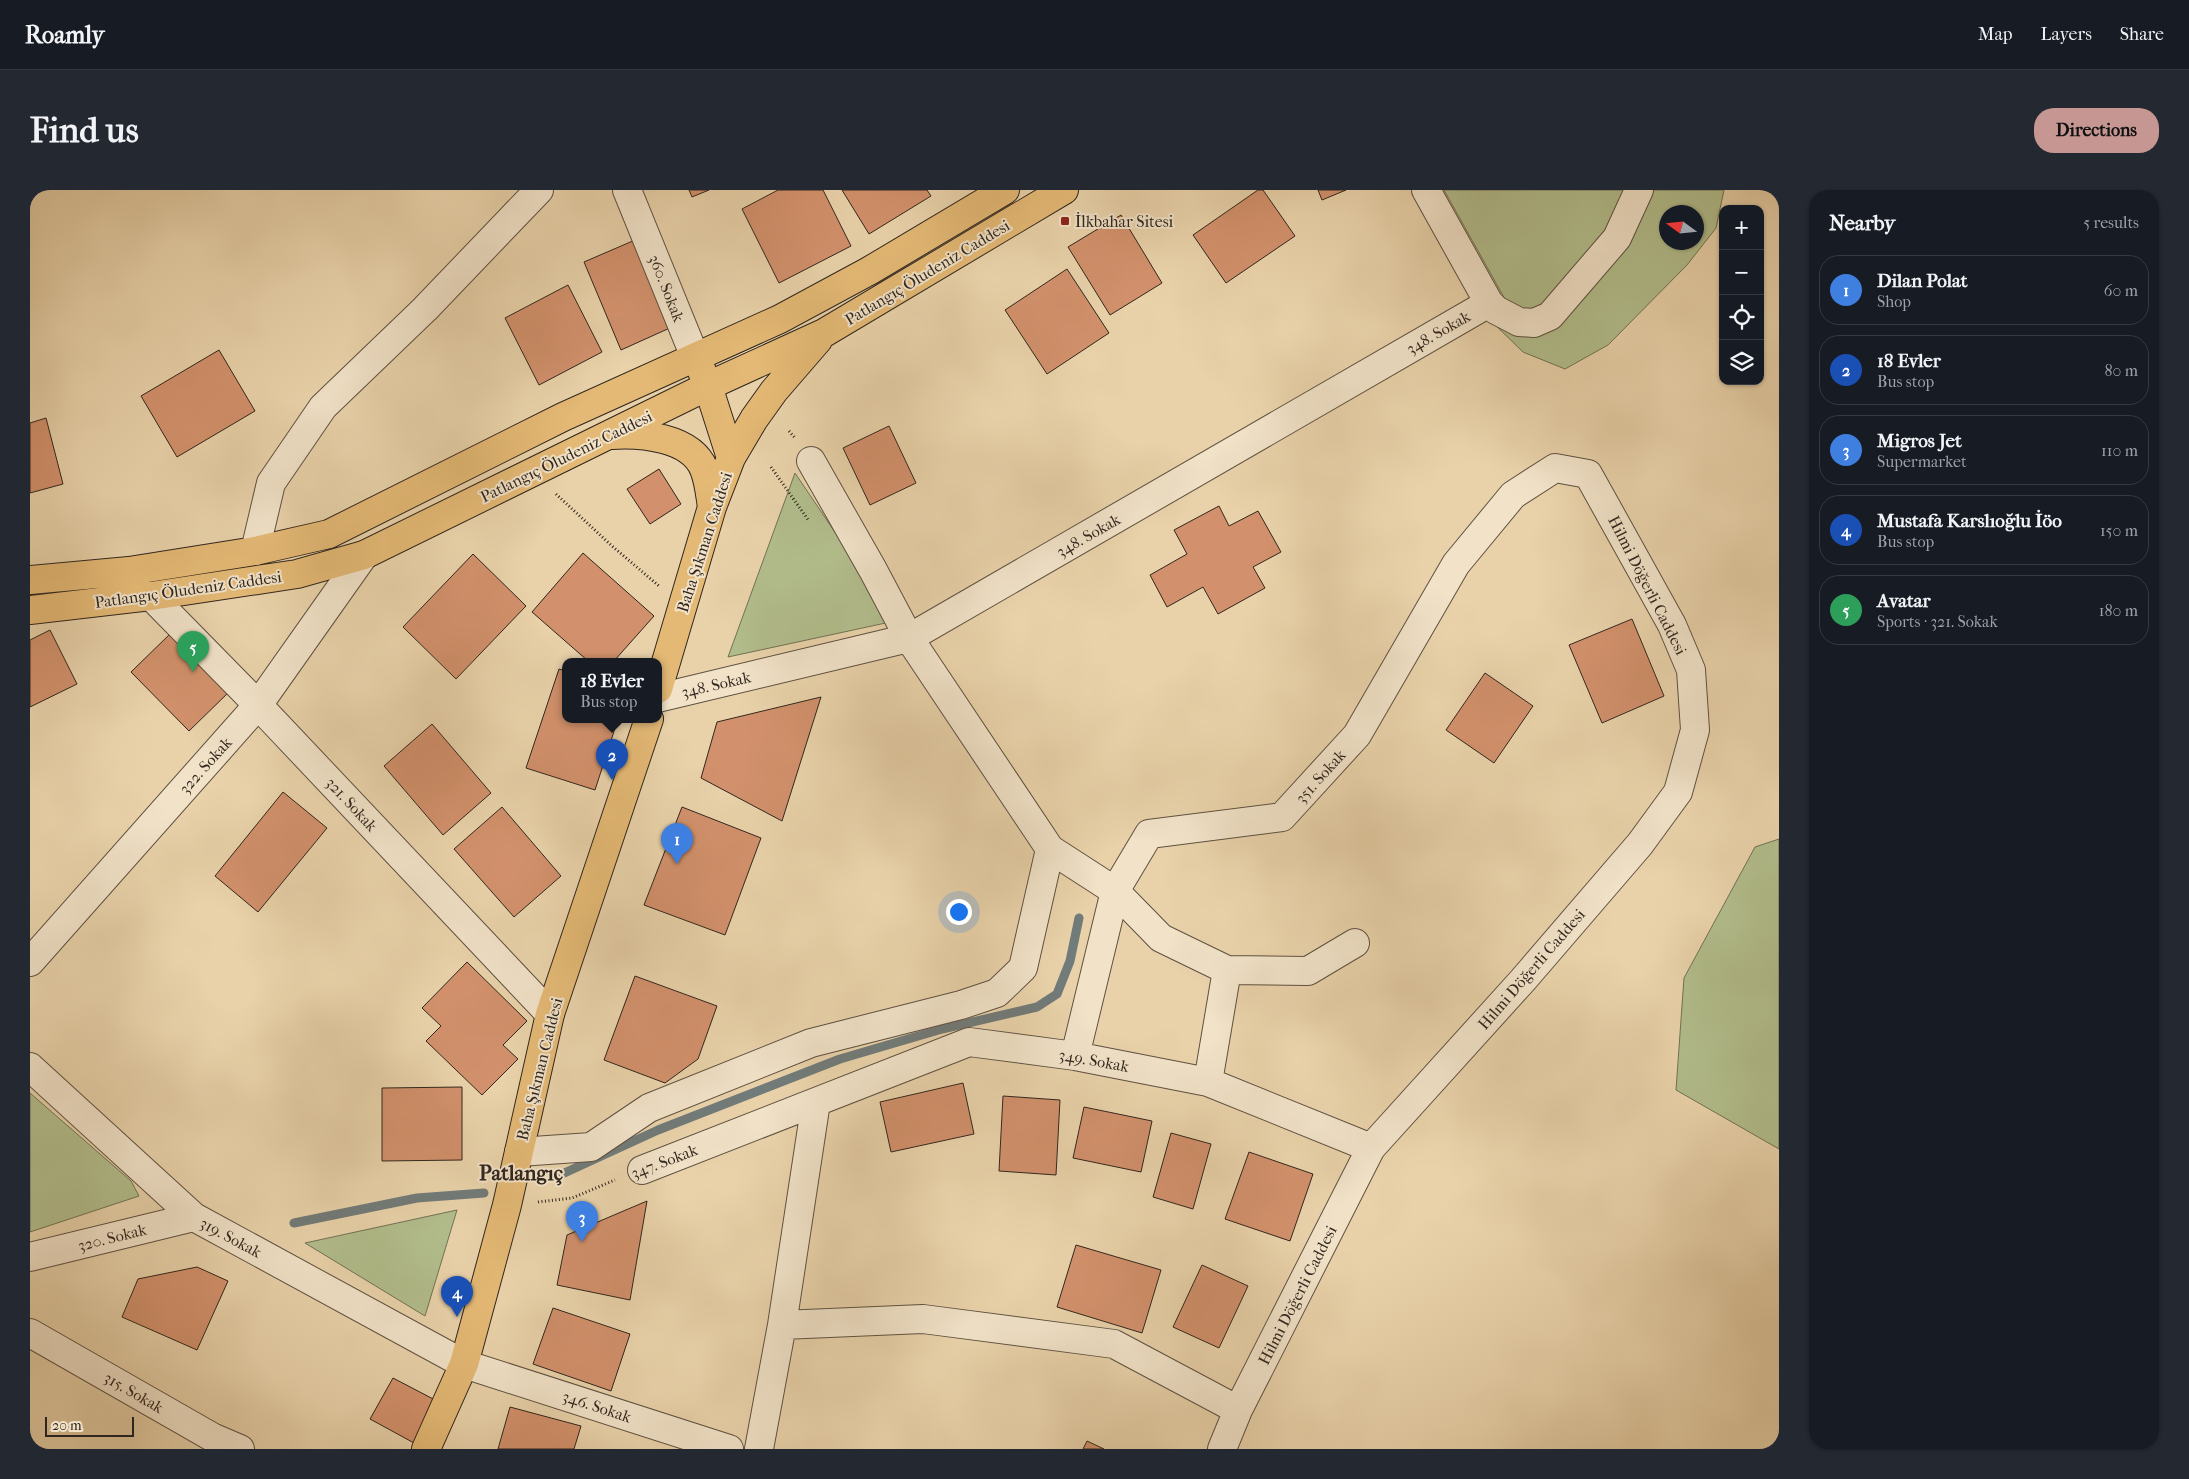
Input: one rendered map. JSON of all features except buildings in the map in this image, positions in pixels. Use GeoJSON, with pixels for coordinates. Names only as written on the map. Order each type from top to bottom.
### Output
{"type":"FeatureCollection","features":[{"type":"Feature","properties":{"kind":"main road","name":"Patlangıç Öludeniz Caddesi"},"geometry":{"type":"LineString","coordinates":[[30,580],[129,570],[255,551],[329,534],[563,417],[780,319],[869,271],[1005,190]]}},
{"type":"Feature","properties":{"kind":"main road","name":"Patlangıç Öludeniz Caddesi"},"geometry":{"type":"LineString","coordinates":[[30,610],[151,596],[297,574],[364,555],[708,386],[824,333],[1064,190]]}},
{"type":"Feature","properties":{"kind":"main road","name":"Baha Şıkman Caddesi"},"geometry":{"type":"LineString","coordinates":[[662,676],[712,507],[731,458],[754,419],[774,392],[824,333]]}},
{"type":"Feature","properties":{"kind":"main road","name":"360. Sokak"},"geometry":{"type":"LineString","coordinates":[[695,357],[708,386],[731,458]]}},
{"type":"Feature","properties":{"kind":"main road"},"geometry":{"type":"LineString","coordinates":[[606,436],[633,434],[654,436],[679,445],[694,455],[704,468],[712,507]]}},
{"type":"Feature","properties":{"kind":"main road","name":"Baha Şıkman Caddesi"},"geometry":{"type":"LineString","coordinates":[[426,1449],[464,1364],[507,1205],[550,1014],[648,723]]}},
{"type":"Feature","properties":{"kind":"street"},"geometry":{"type":"LineString","coordinates":[[255,551],[271,483],[323,407],[425,309],[539,190]]}},
{"type":"Feature","properties":{"kind":"street","name":"360. Sokak"},"geometry":{"type":"LineString","coordinates":[[627,190],[695,357]]}},
{"type":"Feature","properties":{"kind":"street"},"geometry":{"type":"LineString","coordinates":[[1426,190],[1493,306],[1519,322],[1534,323],[1550,316],[1617,238],[1639,190]]}},
{"type":"Feature","properties":{"kind":"street","name":"348. Sokak"},"geometry":{"type":"LineString","coordinates":[[662,697],[909,638],[1493,306]]}},
{"type":"Feature","properties":{"kind":"street"},"geometry":{"type":"LineString","coordinates":[[811,461],[909,638],[1050,849],[1115,891],[1161,938],[1227,970],[1308,970],[1355,943]]}},
{"type":"Feature","properties":{"kind":"street","name":"351. Sokak"},"geometry":{"type":"LineString","coordinates":[[1075,1056],[1115,891],[1150,834],[1282,818],[1357,735],[1456,564],[1513,495],[1555,468],[1588,474]]}},
{"type":"Feature","properties":{"kind":"street","name":"Hilmi Döğerli Caddesi"},"geometry":{"type":"LineString","coordinates":[[1222,1449],[1238,1410],[1370,1148],[1523,980],[1640,844],[1678,792],[1695,730],[1691,670],[1672,625],[1588,474]]}},
{"type":"Feature","properties":{"kind":"street","name":"322. Sokak"},"geometry":{"type":"LineString","coordinates":[[30,962],[258,705],[364,555]]}},
{"type":"Feature","properties":{"kind":"street","name":"321. Sokak"},"geometry":{"type":"LineString","coordinates":[[151,596],[258,705],[550,1014]]}},
{"type":"Feature","properties":{"kind":"street"},"geometry":{"type":"LineString","coordinates":[[519,1152],[591,1147],[649,1108],[810,1043],[961,1005],[997,994],[1023,968],[1050,849]]}},
{"type":"Feature","properties":{"kind":"street"},"geometry":{"type":"LineString","coordinates":[[1208,1082],[1227,970]]}},
{"type":"Feature","properties":{"kind":"street","name":"349. Sokak"},"geometry":{"type":"LineString","coordinates":[[816,1102],[969,1042],[1075,1056],[1208,1082],[1370,1148]]}},
{"type":"Feature","properties":{"kind":"street","name":"319. Sokak"},"geometry":{"type":"LineString","coordinates":[[30,1067],[194,1217],[464,1364]]}},
{"type":"Feature","properties":{"kind":"street"},"geometry":{"type":"LineString","coordinates":[[760,1449],[782,1325],[816,1102]]}},
{"type":"Feature","properties":{"kind":"street","name":"347. Sokak"},"geometry":{"type":"LineString","coordinates":[[642,1170],[816,1102]]}},
{"type":"Feature","properties":{"kind":"street","name":"320. Sokak"},"geometry":{"type":"LineString","coordinates":[[30,1257],[194,1217]]}},
{"type":"Feature","properties":{"kind":"street"},"geometry":{"type":"LineString","coordinates":[[782,1325],[923,1319],[1114,1344],[1238,1410]]}},
{"type":"Feature","properties":{"kind":"street","name":"315. Sokak"},"geometry":{"type":"LineString","coordinates":[[30,1333],[209,1443],[240,1449]]}},
{"type":"Feature","properties":{"kind":"street","name":"346. Sokak"},"geometry":{"type":"LineString","coordinates":[[464,1364],[729,1449]]}},
{"type":"Feature","properties":{"kind":"path"},"geometry":{"type":"LineString","coordinates":[[533,472],[612,546],[683,606]]}},
{"type":"Feature","properties":{"kind":"path","name":"347. Sokak"},"geometry":{"type":"LineString","coordinates":[[507,1205],[572,1198],[642,1170]]}},
{"type":"Feature","properties":{"kind":"green space"},"geometry":{"type":"Polygon","coordinates":[[[1444,190],[1724,190],[1721,205],[1719,205],[1716,228],[1704,243],[1704,205],[1659,205],[1659,250],[1699,250],[1687,265],[1608,345],[1565,369],[1523,352],[1487,317],[1506,301],[1444,190]]]}},
{"type":"Feature","properties":{"kind":"green space"},"geometry":{"type":"Polygon","coordinates":[[[795,473],[895,621],[728,657],[795,473]]]}},
{"type":"Feature","properties":{"kind":"green space"},"geometry":{"type":"Polygon","coordinates":[[[1779,839],[1779,1149],[1676,1090],[1684,978],[1755,847],[1779,839]]]}},
{"type":"Feature","properties":{"kind":"green space"},"geometry":{"type":"Polygon","coordinates":[[[30,1093],[131,1181],[139,1196],[30,1232],[30,1093]]]}},
{"type":"Feature","properties":{"kind":"green space"},"geometry":{"type":"Polygon","coordinates":[[[457,1210],[425,1316],[305,1243],[457,1210]]]}},
{"type":"Feature","properties":{"kind":"waterway"},"geometry":{"type":"LineString","coordinates":[[560,1175],[658,1130],[840,1059],[942,1029],[1037,1007],[1057,994],[1070,961],[1079,918]]}},
{"type":"Feature","properties":{"kind":"waterway"},"geometry":{"type":"LineString","coordinates":[[294,1223],[417,1198],[484,1193]]}},
{"type":"Feature","properties":{"kind":"place","name":"İlkbahar Sitesi"},"geometry":{"type":"Point","coordinates":[1065,221]}},
{"type":"Feature","properties":{"kind":"place","name":"Avatar"},"geometry":{"type":"Point","coordinates":[193,672]}},
{"type":"Feature","properties":{"kind":"place","name":"18 Evler"},"geometry":{"type":"Point","coordinates":[612,780]}},
{"type":"Feature","properties":{"kind":"place","name":"Dilan Polat"},"geometry":{"type":"Point","coordinates":[677,864]}},
{"type":"Feature","properties":{"kind":"place","name":"Migros Jet"},"geometry":{"type":"Point","coordinates":[582,1242]}},
{"type":"Feature","properties":{"kind":"place","name":"Mustafa Karslıoğlu İöo"},"geometry":{"type":"Point","coordinates":[457,1317]}},
{"type":"Feature","properties":{"kind":"district","name":"Patlangıç"},"geometry":{"type":"Point","coordinates":[521,1173]}}]}
